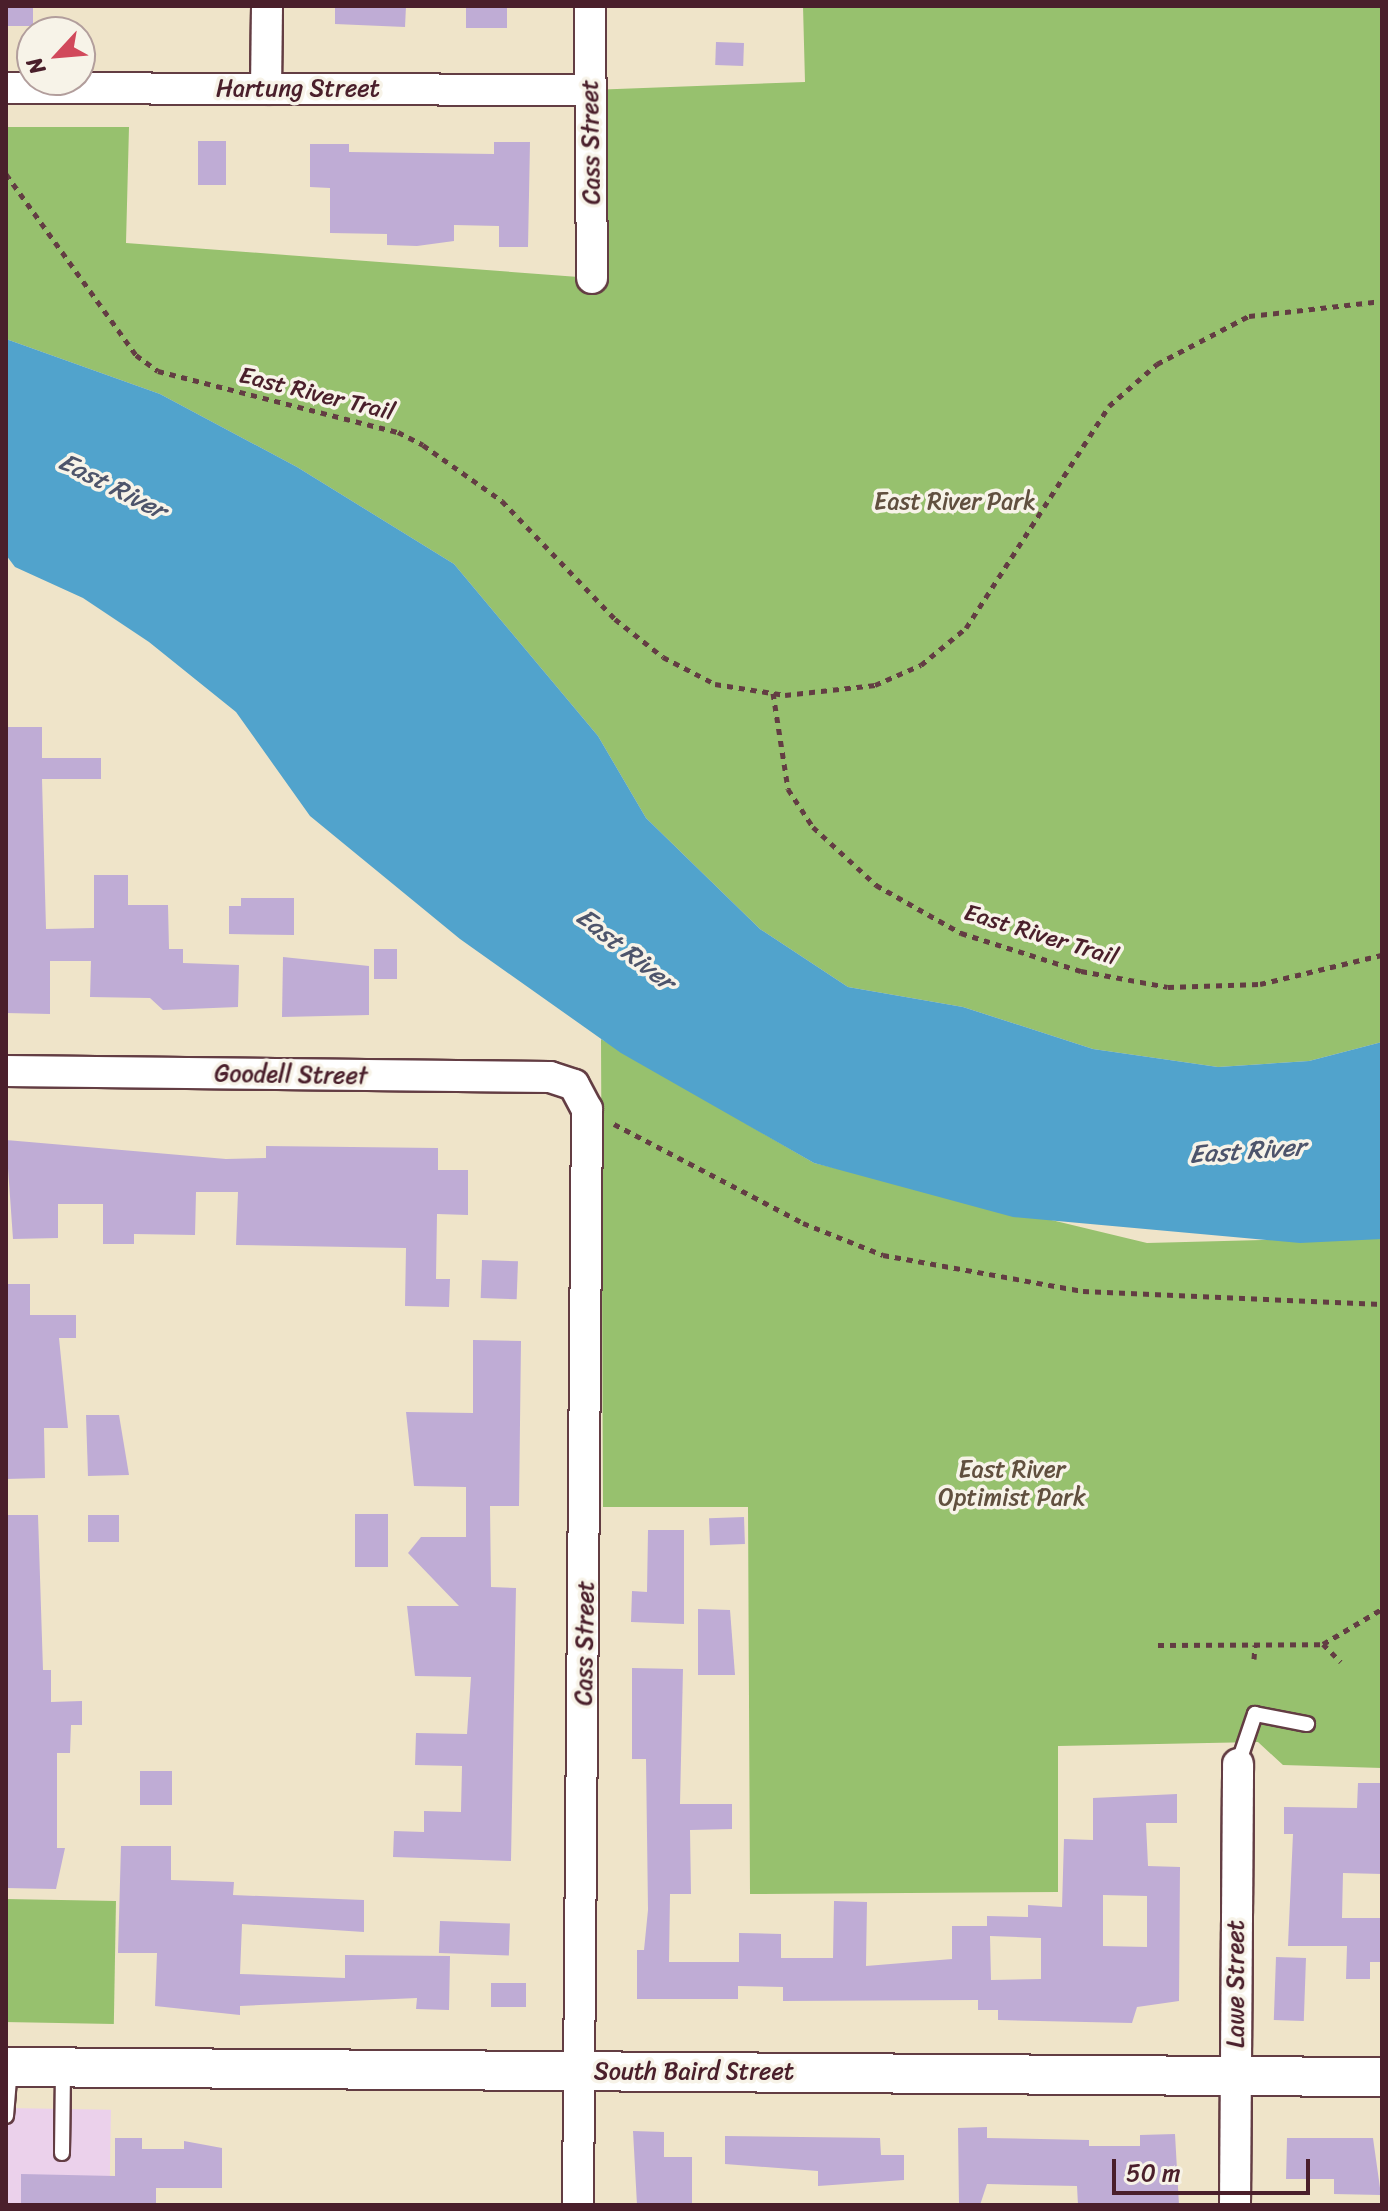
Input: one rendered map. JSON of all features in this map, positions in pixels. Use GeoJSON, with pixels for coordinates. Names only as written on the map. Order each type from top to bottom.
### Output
{"type":"FeatureCollection","features":[{"type":"Feature","properties":{"kind":"street"},"geometry":{"type":"LineString","coordinates":[[266,89],[267,6]]}},
{"type":"Feature","properties":{"kind":"street","name":"Cass Street"},"geometry":{"type":"LineString","coordinates":[[590,6],[592,278]]}},
{"type":"Feature","properties":{"kind":"street","name":"Hartung Street"},"geometry":{"type":"LineString","coordinates":[[6,88],[590,90]]}},
{"type":"Feature","properties":{"kind":"street","name":"Goodell Street"},"geometry":{"type":"LineString","coordinates":[[6,1071],[550,1077],[574,1085]]}},
{"type":"Feature","properties":{"kind":"street","name":"Cass Street"},"geometry":{"type":"LineString","coordinates":[[574,1085],[589,1122],[578,2205]]}},
{"type":"Feature","properties":{"kind":"street","name":"Lawe Street"},"geometry":{"type":"LineString","coordinates":[[1235,2205],[1238,1764]]}},
{"type":"Feature","properties":{"kind":"street","name":"South Baird Street"},"geometry":{"type":"LineString","coordinates":[[8,2067],[1382,2077]]}},
{"type":"Feature","properties":{"kind":"lane"},"geometry":{"type":"LineString","coordinates":[[1238,1764],[1255,1714],[1307,1724]]}},
{"type":"Feature","properties":{"kind":"lane"},"geometry":{"type":"LineString","coordinates":[[6,2116],[8,2067]]}},
{"type":"Feature","properties":{"kind":"lane"},"geometry":{"type":"LineString","coordinates":[[62,2153],[63,2067]]}},
{"type":"Feature","properties":{"kind":"path","name":"East River Trail"},"geometry":{"type":"LineString","coordinates":[[6,174],[136,355],[158,371],[411,438],[502,501],[615,619],[663,657],[715,684],[773,693],[875,685],[941,649],[983,608],[1109,406],[1181,349],[1249,316],[1382,301]]}},
{"type":"Feature","properties":{"kind":"path","name":"East River Trail"},"geometry":{"type":"LineString","coordinates":[[773,693],[788,789],[813,827],[876,885],[961,933],[1081,971],[1168,987],[1260,984],[1382,955]]}},
{"type":"Feature","properties":{"kind":"path"},"geometry":{"type":"LineString","coordinates":[[589,1122],[623,1125],[803,1223],[883,1255],[1112,1294],[1382,1304]]}},
{"type":"Feature","properties":{"kind":"path"},"geometry":{"type":"LineString","coordinates":[[1158,1645],[1323,1644],[1382,1609]]}},
{"type":"Feature","properties":{"kind":"path"},"geometry":{"type":"LineString","coordinates":[[1323,1644],[1341,1662]]}},
{"type":"Feature","properties":{"kind":"path"},"geometry":{"type":"LineString","coordinates":[[1254,1659],[1255,1645]]}},
{"type":"Feature","properties":{"kind":"shaded area"},"geometry":{"type":"Polygon","coordinates":[[[6,2108],[111,2110],[109,2205],[6,2205],[6,2108]]]}},
{"type":"Feature","properties":{"kind":"green space","name":"East River Park"},"geometry":{"type":"Polygon","coordinates":[[[803,6],[1382,6],[1382,1042],[1309,1061],[1218,1067],[1093,1049],[963,1007],[848,987],[760,929],[646,818],[598,736],[454,564],[297,467],[160,394],[6,339],[6,127],[129,127],[126,243],[592,278],[590,90],[805,82],[803,6]]]}},
{"type":"Feature","properties":{"kind":"green space","name":"East River Optimist Park"},"geometry":{"type":"Polygon","coordinates":[[[601,1039],[814,1163],[1147,1243],[1382,1237],[1382,1768],[1283,1765],[1258,1742],[1058,1746],[1058,1892],[750,1894],[748,1507],[603,1507],[601,1039]]]}},
{"type":"Feature","properties":{"kind":"green space"},"geometry":{"type":"Polygon","coordinates":[[[6,1899],[116,1901],[114,2024],[6,2022],[6,1899]]]}},
{"type":"Feature","properties":{"kind":"water","name":"East River"},"geometry":{"type":"Polygon","coordinates":[[[6,339],[160,394],[297,467],[454,564],[598,736],[646,818],[760,929],[848,987],[963,1007],[1093,1049],[1218,1067],[1309,1061],[1382,1042],[1382,1239],[1300,1243],[1013,1217],[814,1163],[621,1053],[460,939],[310,816],[236,712],[149,642],[83,598],[15,567],[6,555],[6,339]]]}},
{"type":"Feature","properties":{"kind":"building"},"geometry":{"type":"Polygon","coordinates":[[[6,6],[33,6],[33,16],[16,16],[16,26],[6,26],[6,6]]]}},
{"type":"Feature","properties":{"kind":"building"},"geometry":{"type":"Polygon","coordinates":[[[335,6],[406,6],[405,27],[335,24],[335,6]]]}},
{"type":"Feature","properties":{"kind":"building"},"geometry":{"type":"Polygon","coordinates":[[[466,6],[507,6],[507,28],[466,28],[466,6]]]}},
{"type":"Feature","properties":{"kind":"building"},"geometry":{"type":"Polygon","coordinates":[[[716,42],[744,43],[743,66],[715,65],[716,42]]]}},
{"type":"Feature","properties":{"kind":"building"},"geometry":{"type":"Polygon","coordinates":[[[198,141],[226,141],[226,185],[198,185],[198,141]]]}},
{"type":"Feature","properties":{"kind":"building"},"geometry":{"type":"Polygon","coordinates":[[[494,142],[530,142],[528,247],[499,247],[499,226],[454,225],[454,241],[417,246],[387,245],[387,234],[330,233],[330,188],[310,187],[310,144],[349,144],[349,152],[494,154],[494,142]]]}},
{"type":"Feature","properties":{"kind":"building"},"geometry":{"type":"Polygon","coordinates":[[[6,727],[42,727],[42,758],[101,758],[101,779],[42,779],[46,929],[94,928],[94,875],[128,875],[128,905],[168,905],[169,949],[183,949],[183,963],[239,965],[238,1007],[163,1010],[150,998],[90,997],[91,961],[50,961],[50,1014],[6,1013],[6,727]]]}},
{"type":"Feature","properties":{"kind":"building"},"geometry":{"type":"Polygon","coordinates":[[[241,898],[294,898],[294,935],[229,934],[229,906],[241,906],[241,898]]]}},
{"type":"Feature","properties":{"kind":"building"},"geometry":{"type":"Polygon","coordinates":[[[374,949],[397,949],[397,979],[374,979],[374,949]]]}},
{"type":"Feature","properties":{"kind":"building"},"geometry":{"type":"Polygon","coordinates":[[[283,957],[369,966],[369,1015],[282,1017],[283,957]]]}},
{"type":"Feature","properties":{"kind":"building"},"geometry":{"type":"Polygon","coordinates":[[[6,1140],[226,1159],[266,1158],[266,1146],[438,1148],[438,1170],[468,1170],[468,1215],[437,1214],[436,1279],[450,1279],[449,1307],[405,1306],[406,1248],[236,1245],[238,1192],[196,1192],[195,1235],[134,1234],[134,1244],[103,1244],[103,1204],[58,1204],[58,1238],[13,1239],[6,1140]]]}},
{"type":"Feature","properties":{"kind":"building"},"geometry":{"type":"Polygon","coordinates":[[[482,1260],[518,1261],[517,1299],[481,1298],[482,1260]]]}},
{"type":"Feature","properties":{"kind":"building"},"geometry":{"type":"Polygon","coordinates":[[[6,1284],[30,1284],[30,1315],[76,1315],[76,1338],[59,1338],[68,1428],[44,1428],[45,1478],[6,1479],[6,1284]]]}},
{"type":"Feature","properties":{"kind":"building"},"geometry":{"type":"Polygon","coordinates":[[[473,1340],[521,1341],[519,1506],[490,1506],[491,1587],[516,1588],[511,1861],[393,1857],[394,1831],[424,1832],[424,1811],[461,1812],[462,1766],[415,1765],[416,1733],[467,1734],[471,1677],[415,1676],[407,1606],[459,1606],[408,1553],[421,1537],[466,1537],[466,1487],[414,1486],[406,1412],[473,1413],[473,1340]]]}},
{"type":"Feature","properties":{"kind":"building"},"geometry":{"type":"Polygon","coordinates":[[[86,1415],[119,1415],[129,1475],[88,1476],[86,1415]]]}},
{"type":"Feature","properties":{"kind":"building"},"geometry":{"type":"Polygon","coordinates":[[[355,1514],[388,1514],[388,1567],[355,1567],[355,1514]]]}},
{"type":"Feature","properties":{"kind":"building"},"geometry":{"type":"Polygon","coordinates":[[[6,1515],[38,1515],[43,1670],[51,1670],[51,1702],[82,1701],[82,1725],[71,1725],[70,1753],[57,1753],[57,1848],[65,1848],[56,1889],[6,1888],[6,1515]]]}},
{"type":"Feature","properties":{"kind":"building"},"geometry":{"type":"Polygon","coordinates":[[[88,1515],[119,1515],[119,1542],[88,1542],[88,1515]]]}},
{"type":"Feature","properties":{"kind":"building"},"geometry":{"type":"Polygon","coordinates":[[[744,1517],[745,1544],[710,1545],[709,1518],[744,1517]]]}},
{"type":"Feature","properties":{"kind":"building"},"geometry":{"type":"Polygon","coordinates":[[[648,1530],[684,1530],[684,1624],[631,1622],[632,1591],[647,1592],[648,1530]]]}},
{"type":"Feature","properties":{"kind":"building"},"geometry":{"type":"Polygon","coordinates":[[[698,1609],[730,1610],[735,1675],[698,1675],[698,1609]]]}},
{"type":"Feature","properties":{"kind":"building"},"geometry":{"type":"Polygon","coordinates":[[[632,1668],[683,1669],[680,1804],[732,1804],[732,1829],[690,1830],[691,1894],[670,1894],[669,1962],[739,1962],[739,1933],[781,1934],[781,1958],[833,1958],[834,1901],[867,1902],[866,1966],[952,1959],[952,1926],[987,1926],[987,1916],[1028,1917],[1028,1905],[1062,1907],[1064,1839],[1093,1840],[1093,1798],[1177,1794],[1177,1823],[1146,1823],[1148,1866],[1180,1867],[1179,2001],[1137,2007],[1132,2023],[998,2020],[998,2010],[978,2010],[978,2000],[783,2001],[783,1987],[738,1986],[738,1999],[637,1999],[637,1950],[644,1950],[648,1910],[646,1759],[632,1759],[632,1668]],[[1103,1895],[1103,1946],[1147,1947],[1147,1896],[1103,1895]],[[990,1936],[991,1980],[1041,1979],[1041,1938],[990,1936]]]}},
{"type":"Feature","properties":{"kind":"building"},"geometry":{"type":"Polygon","coordinates":[[[140,1771],[172,1771],[172,1805],[140,1805],[140,1771]]]}},
{"type":"Feature","properties":{"kind":"building"},"geometry":{"type":"Polygon","coordinates":[[[1358,1783],[1382,1783],[1382,1874],[1343,1873],[1342,1918],[1382,1918],[1382,1962],[1370,1962],[1370,1979],[1346,1979],[1347,1946],[1288,1946],[1293,1834],[1284,1834],[1284,1807],[1357,1808],[1358,1783]]]}},
{"type":"Feature","properties":{"kind":"building"},"geometry":{"type":"Polygon","coordinates":[[[121,1846],[171,1846],[171,1880],[234,1882],[233,1895],[364,1900],[364,1932],[242,1924],[240,1974],[345,1978],[345,1955],[450,1956],[449,2010],[416,2009],[417,1998],[240,2006],[240,2015],[155,2006],[157,1953],[118,1953],[121,1846]]]}},
{"type":"Feature","properties":{"kind":"building"},"geometry":{"type":"Polygon","coordinates":[[[440,1921],[510,1923],[509,1955],[439,1953],[440,1921]]]}},
{"type":"Feature","properties":{"kind":"building"},"geometry":{"type":"Polygon","coordinates":[[[1276,1957],[1306,1958],[1304,2021],[1274,2020],[1276,1957]]]}},
{"type":"Feature","properties":{"kind":"building"},"geometry":{"type":"Polygon","coordinates":[[[491,1983],[526,1983],[526,2007],[491,2007],[491,1983]]]}},
{"type":"Feature","properties":{"kind":"building"},"geometry":{"type":"Polygon","coordinates":[[[987,2127],[987,2138],[1089,2140],[1089,2146],[1140,2146],[1140,2135],[1175,2134],[1179,2205],[1078,2205],[1077,2186],[987,2184],[980,2205],[959,2205],[958,2128],[987,2127]]]}},
{"type":"Feature","properties":{"kind":"building"},"geometry":{"type":"Polygon","coordinates":[[[633,2131],[664,2132],[664,2157],[692,2157],[692,2205],[637,2205],[633,2131]]]}},
{"type":"Feature","properties":{"kind":"building"},"geometry":{"type":"Polygon","coordinates":[[[725,2136],[880,2138],[881,2155],[904,2155],[904,2180],[818,2186],[818,2171],[725,2164],[725,2136]]]}},
{"type":"Feature","properties":{"kind":"building"},"geometry":{"type":"Polygon","coordinates":[[[115,2138],[142,2138],[142,2149],[184,2149],[184,2141],[222,2148],[222,2188],[156,2188],[156,2204],[21,2205],[21,2174],[115,2176],[115,2138]]]}},
{"type":"Feature","properties":{"kind":"building"},"geometry":{"type":"Polygon","coordinates":[[[1287,2138],[1373,2138],[1381,2195],[1334,2194],[1334,2179],[1286,2179],[1287,2138]]]}}]}
